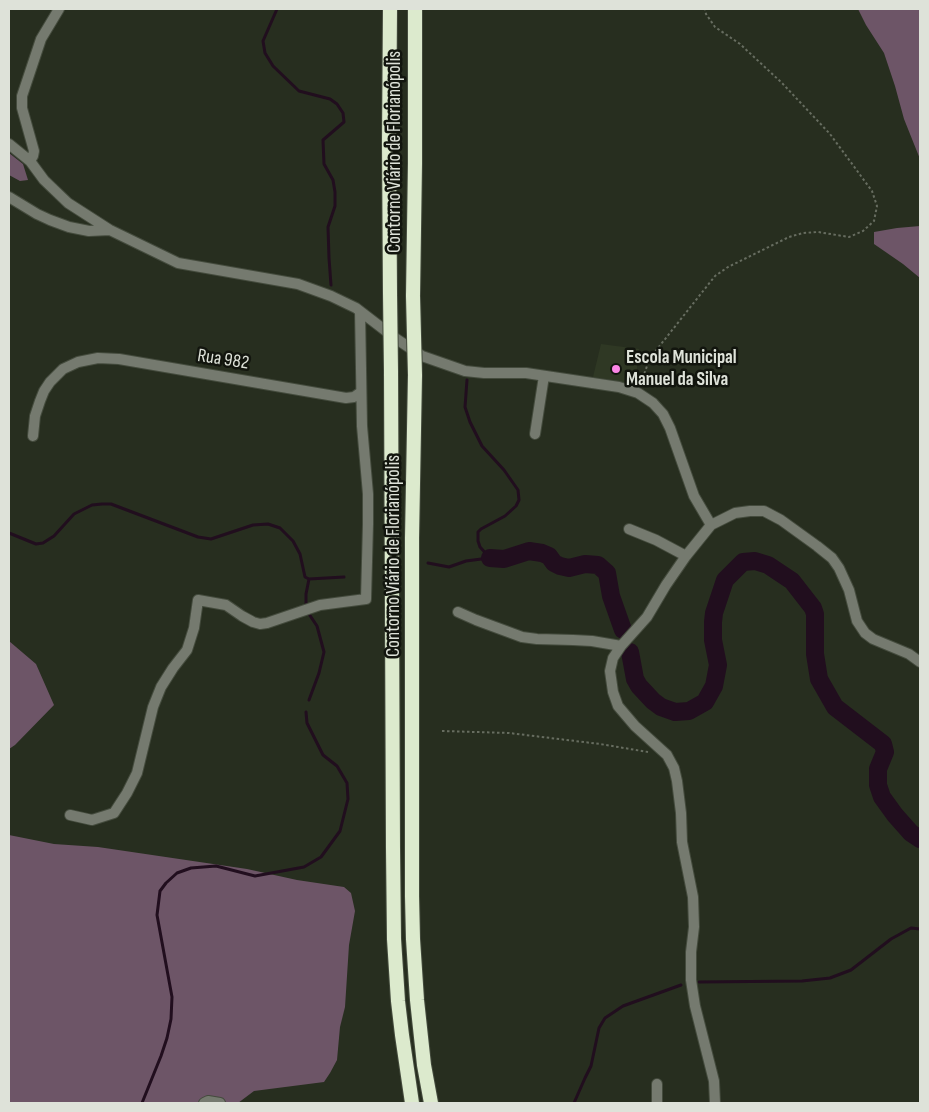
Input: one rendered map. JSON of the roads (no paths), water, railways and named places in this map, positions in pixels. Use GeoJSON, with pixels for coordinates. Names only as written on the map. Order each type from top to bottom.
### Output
{"type":"FeatureCollection","features":[{"type":"Feature","properties":{"kind":"highway","name":"Contorno Viário de Florianópolis"},"geometry":{"type":"LineString","coordinates":[[390,9],[388,143],[393,896],[398,1001],[412,1103]]}},
{"type":"Feature","properties":{"kind":"highway","name":"Contorno Viário de Florianópolis"},"geometry":{"type":"LineString","coordinates":[[415,9],[412,904],[416,1000],[431,1103]]}},
{"type":"Feature","properties":{"kind":"street"},"geometry":{"type":"LineString","coordinates":[[30,161],[34,151],[22,108],[22,96],[41,39],[59,9]]}},
{"type":"Feature","properties":{"kind":"street"},"geometry":{"type":"LineString","coordinates":[[9,144],[30,161],[44,180],[68,203],[110,230],[178,263],[298,284],[331,296],[360,311],[422,356],[465,371],[526,373],[619,387],[638,393],[654,403],[663,414],[670,428],[694,496],[711,525]]}},
{"type":"Feature","properties":{"kind":"street"},"geometry":{"type":"LineString","coordinates":[[9,197],[37,214],[64,225],[89,231],[110,230]]}},
{"type":"Feature","properties":{"kind":"street"},"geometry":{"type":"LineString","coordinates":[[70,816],[92,820],[114,813],[127,793],[137,773],[153,707],[161,687],[187,650],[194,628],[198,600],[226,605],[242,616],[260,624],[320,605],[366,599],[368,504],[361,392],[360,311]]}},
{"type":"Feature","properties":{"kind":"street","name":"Rua 982"},"geometry":{"type":"LineString","coordinates":[[33,436],[35,416],[44,391],[50,382],[63,369],[78,362],[98,358],[119,359],[346,398],[354,397],[361,392]]}},
{"type":"Feature","properties":{"kind":"street"},"geometry":{"type":"LineString","coordinates":[[535,434],[544,376]]}},
{"type":"Feature","properties":{"kind":"street"},"geometry":{"type":"LineString","coordinates":[[715,1103],[714,1081],[695,1006],[691,980],[691,952],[694,926],[693,897],[682,842],[677,781],[674,768],[667,755],[635,726],[618,706],[613,692],[610,671],[613,658],[621,646],[647,617],[686,556],[711,525],[735,513],[750,510],[764,511],[782,520],[832,558],[849,590],[857,621],[865,633],[873,639],[909,654],[920,662]]}},
{"type":"Feature","properties":{"kind":"street"},"geometry":{"type":"LineString","coordinates":[[629,529],[656,540],[686,556]]}},
{"type":"Feature","properties":{"kind":"street"},"geometry":{"type":"LineString","coordinates":[[458,612],[484,623],[538,640],[592,641],[621,646]]}},
{"type":"Feature","properties":{"kind":"street"},"geometry":{"type":"LineString","coordinates":[[657,1084],[657,1103]]}},
{"type":"Feature","properties":{"kind":"street"},"geometry":{"type":"LineString","coordinates":[[204,1103],[208,1100],[220,1103]]}},
{"type":"Feature","properties":{"kind":"waterway"},"geometry":{"type":"LineString","coordinates":[[277,9],[263,41],[265,53],[273,66],[299,91],[330,99],[337,104],[343,113],[344,122],[323,140],[324,164],[333,180],[335,192],[335,206],[328,227],[331,285]]}},
{"type":"Feature","properties":{"kind":"waterway"},"geometry":{"type":"LineString","coordinates":[[467,380],[465,407],[470,422],[482,446],[504,470],[518,490],[519,500],[516,506],[505,516],[478,532],[480,547],[490,558]]}},
{"type":"Feature","properties":{"kind":"waterway"},"geometry":{"type":"LineString","coordinates":[[9,533],[36,544],[43,543],[54,536],[74,514],[92,505],[102,504],[111,504],[198,537],[211,539],[253,525],[268,524],[280,528],[293,541],[300,554],[305,577],[309,579],[344,577]]}},
{"type":"Feature","properties":{"kind":"waterway"},"geometry":{"type":"LineString","coordinates":[[490,558],[504,559],[529,551],[542,553],[549,556],[554,563],[569,568],[585,564],[598,565],[607,573],[611,596],[623,630]]}},
{"type":"Feature","properties":{"kind":"waterway"},"geometry":{"type":"LineString","coordinates":[[428,563],[449,567],[466,561],[489,558]]}},
{"type":"Feature","properties":{"kind":"waterway"},"geometry":{"type":"LineString","coordinates":[[630,652],[635,679],[639,686],[661,707],[675,712],[689,711],[705,702],[714,686],[718,665],[713,640],[713,622],[714,613],[725,580],[743,562],[755,561],[768,565],[792,581],[813,608],[815,614],[815,654],[819,679],[835,707],[883,744],[885,752],[878,769],[878,785],[882,797],[911,833],[920,839]]}},
{"type":"Feature","properties":{"kind":"waterway"},"geometry":{"type":"LineString","coordinates":[[306,604],[309,579]]}},
{"type":"Feature","properties":{"kind":"waterway"},"geometry":{"type":"LineString","coordinates":[[309,614],[317,626],[324,652],[309,700]]}},
{"type":"Feature","properties":{"kind":"waterway"},"geometry":{"type":"LineString","coordinates":[[142,1103],[161,1056],[171,1019],[172,997],[157,915],[160,891],[177,873],[191,868],[216,866],[255,876],[304,867],[321,857],[340,831],[348,799],[347,783],[337,766],[323,755],[307,723],[306,712]]}},
{"type":"Feature","properties":{"kind":"waterway"},"geometry":{"type":"LineString","coordinates":[[699,982],[802,981],[830,978],[851,970],[891,939],[911,928],[920,929]]}},
{"type":"Feature","properties":{"kind":"waterway"},"geometry":{"type":"LineString","coordinates":[[574,1103],[591,1066],[599,1028],[605,1018],[623,1006],[681,985]]}},
{"type":"Feature","properties":{"kind":"place","name":"Escola Municipal Manuel da Silva"},"geometry":{"type":"Point","coordinates":[616,369]}}]}
